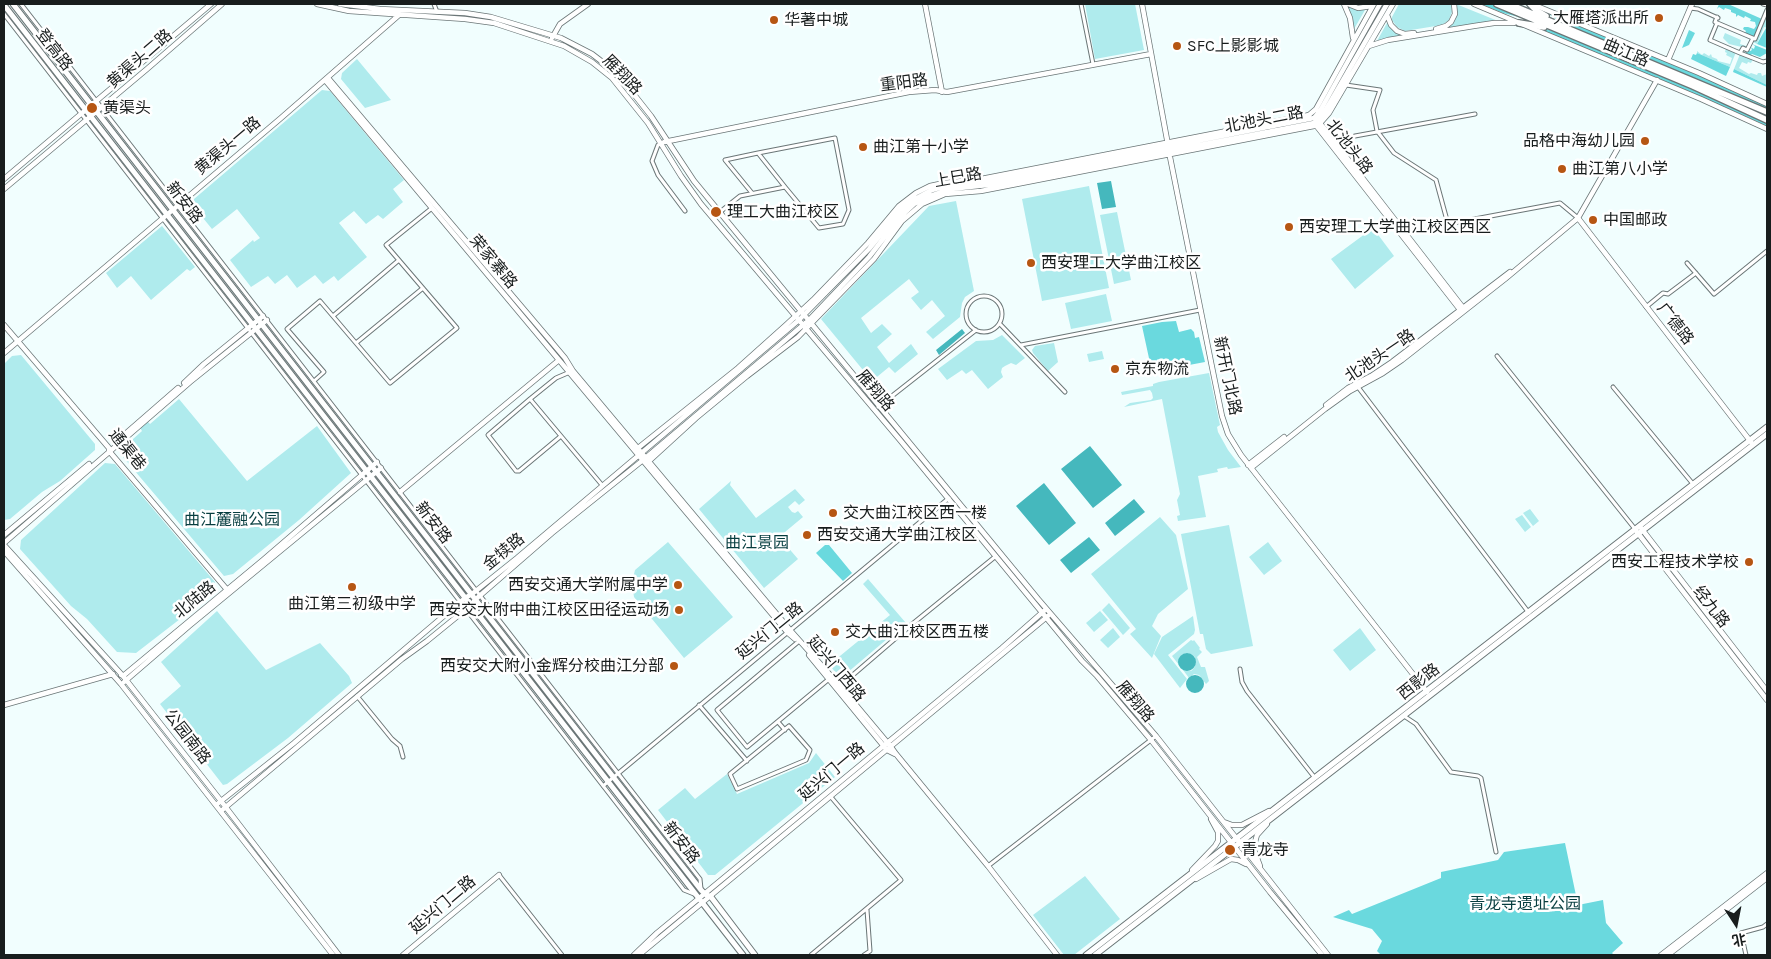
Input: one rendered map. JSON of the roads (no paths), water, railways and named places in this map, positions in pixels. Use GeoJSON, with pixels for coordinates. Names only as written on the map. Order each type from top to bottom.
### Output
{"type":"FeatureCollection","features":[{"type":"Feature","properties":{"kind":"highway","name":"曲江路"},"geometry":{"type":"LineString","coordinates":[[1497,4],[1767,112]]}},
{"type":"Feature","properties":{"kind":"highway","name":"曲江路"},"geometry":{"type":"LineString","coordinates":[[1509,4],[1767,120]]}},
{"type":"Feature","properties":{"kind":"highway"},"geometry":{"type":"LineString","coordinates":[[1531,4],[1560,28]]}},
{"type":"Feature","properties":{"kind":"highway"},"geometry":{"type":"LineString","coordinates":[[1519,23],[1560,28]]}},
{"type":"Feature","properties":{"kind":"main road","name":"登高路"},"geometry":{"type":"LineString","coordinates":[[14,4],[94,103]]}},
{"type":"Feature","properties":{"kind":"main road","name":"登高路"},"geometry":{"type":"LineString","coordinates":[[4,5],[82,111]]}},
{"type":"Feature","properties":{"kind":"main road","name":"新安路"},"geometry":{"type":"LineString","coordinates":[[94,103],[616,775],[703,892],[711,897],[755,955]]}},
{"type":"Feature","properties":{"kind":"main road","name":"新安路"},"geometry":{"type":"LineString","coordinates":[[82,111],[167,214],[251,329],[605,784],[743,955]]}},
{"type":"Feature","properties":{"kind":"main road","name":"西影路"},"geometry":{"type":"LineString","coordinates":[[1095,955],[1234,840],[1530,614],[1641,533],[1752,443],[1767,427]]}},
{"type":"Feature","properties":{"kind":"main road","name":"西影路"},"geometry":{"type":"LineString","coordinates":[[1086,955],[1188,879],[1269,822],[1404,716],[1637,527],[1693,484],[1767,434]]}},
{"type":"Feature","properties":{"kind":"street"},"geometry":{"type":"LineString","coordinates":[[21,4],[94,103]]}},
{"type":"Feature","properties":{"kind":"street","name":"黄渠头二路"},"geometry":{"type":"LineString","coordinates":[[4,179],[82,111],[94,103],[211,4]]}},
{"type":"Feature","properties":{"kind":"street","name":"黄渠头二路"},"geometry":{"type":"LineString","coordinates":[[4,189],[222,4]]}},
{"type":"Feature","properties":{"kind":"street","name":"雁翔路"},"geometry":{"type":"LineString","coordinates":[[317,4],[349,11],[485,22],[550,41],[586,57],[612,78],[688,174],[1038,599],[1156,736],[1220,818],[1234,840]]}},
{"type":"Feature","properties":{"kind":"street","name":"雁翔路"},"geometry":{"type":"LineString","coordinates":[[340,4],[380,9],[490,17],[554,35],[592,54],[609,66],[651,116],[681,176],[697,198],[1205,807],[1263,872],[1328,955]]}},
{"type":"Feature","properties":{"kind":"street"},"geometry":{"type":"LineString","coordinates":[[434,4],[437,12]]}},
{"type":"Feature","properties":{"kind":"street"},"geometry":{"type":"LineString","coordinates":[[550,41],[560,24],[588,4]]}},
{"type":"Feature","properties":{"kind":"street"},"geometry":{"type":"LineString","coordinates":[[925,4],[942,92]]}},
{"type":"Feature","properties":{"kind":"street"},"geometry":{"type":"LineString","coordinates":[[1081,4],[1093,66]]}},
{"type":"Feature","properties":{"kind":"street","name":"新开门北路"},"geometry":{"type":"LineString","coordinates":[[1142,4],[1201,310],[1224,421],[1230,439],[1249,466],[1427,692]]}},
{"type":"Feature","properties":{"kind":"street"},"geometry":{"type":"LineString","coordinates":[[1344,4],[1351,22],[1352,42],[1350,56]]}},
{"type":"Feature","properties":{"kind":"street"},"geometry":{"type":"LineString","coordinates":[[1348,4],[1358,8],[1379,4]]}},
{"type":"Feature","properties":{"kind":"street","name":"北池头二路"},"geometry":{"type":"LineString","coordinates":[[1316,120],[1379,4]]}},
{"type":"Feature","properties":{"kind":"street"},"geometry":{"type":"LineString","coordinates":[[1387,4],[1387,15],[1391,26],[1395,30],[1408,34],[1446,26],[1454,17],[1454,4]]}},
{"type":"Feature","properties":{"kind":"street","name":"北池头二路"},"geometry":{"type":"LineString","coordinates":[[1169,149],[1316,120],[1324,113],[1387,4]]}},
{"type":"Feature","properties":{"kind":"street"},"geometry":{"type":"LineString","coordinates":[[638,448],[797,318],[801,310],[874,236],[904,201],[923,189],[944,182],[981,179],[1169,149],[1299,118],[1316,120],[1329,113],[1393,4]]}},
{"type":"Feature","properties":{"kind":"street","name":"曲江路"},"geometry":{"type":"LineString","coordinates":[[1474,4],[1657,80],[1767,129]]}},
{"type":"Feature","properties":{"kind":"street","name":"曲江路"},"geometry":{"type":"LineString","coordinates":[[1531,4],[1668,60],[1767,104]]}},
{"type":"Feature","properties":{"kind":"street"},"geometry":{"type":"LineString","coordinates":[[1763,4],[1767,5]]}},
{"type":"Feature","properties":{"kind":"street"},"geometry":{"type":"LineString","coordinates":[[1316,120],[1316,109],[1373,5]]}},
{"type":"Feature","properties":{"kind":"street"},"geometry":{"type":"LineString","coordinates":[[1668,60],[1691,6],[1718,18],[1710,40],[1763,62],[1767,61]]}},
{"type":"Feature","properties":{"kind":"street"},"geometry":{"type":"LineString","coordinates":[[1717,23],[1755,39],[1767,10]]}},
{"type":"Feature","properties":{"kind":"street"},"geometry":{"type":"LineString","coordinates":[[4,14],[82,111]]}},
{"type":"Feature","properties":{"kind":"street","name":"黄渠头一路"},"geometry":{"type":"LineString","coordinates":[[4,353],[399,16]]}},
{"type":"Feature","properties":{"kind":"street"},"geometry":{"type":"LineString","coordinates":[[1357,56],[1369,46],[1388,40],[1494,23],[1519,23]]}},
{"type":"Feature","properties":{"kind":"street"},"geometry":{"type":"LineString","coordinates":[[1740,53],[1743,48],[1747,50],[1752,38]]}},
{"type":"Feature","properties":{"kind":"street","name":"重阳路"},"geometry":{"type":"LineString","coordinates":[[664,142],[909,92],[935,90],[942,92],[1152,54]]}},
{"type":"Feature","properties":{"kind":"street","name":"荣家寨路"},"geometry":{"type":"LineString","coordinates":[[326,79],[559,360],[646,459]]}},
{"type":"Feature","properties":{"kind":"street","name":"荣家寨路"},"geometry":{"type":"LineString","coordinates":[[326,79],[565,358],[641,453]]}},
{"type":"Feature","properties":{"kind":"street","name":"北池头一路"},"geometry":{"type":"LineString","coordinates":[[1249,466],[1348,388],[1384,368],[1505,279],[1578,218],[1657,80]]}},
{"type":"Feature","properties":{"kind":"street"},"geometry":{"type":"LineString","coordinates":[[1345,85],[1380,90],[1373,110],[1377,131],[1394,153],[1436,180],[1448,224],[1560,204],[1578,218]]}},
{"type":"Feature","properties":{"kind":"street"},"geometry":{"type":"LineString","coordinates":[[1355,136],[1475,114]]}},
{"type":"Feature","properties":{"kind":"street"},"geometry":{"type":"LineString","coordinates":[[88,119],[162,218],[251,329]]}},
{"type":"Feature","properties":{"kind":"street","name":"北池头路"},"geometry":{"type":"LineString","coordinates":[[1316,120],[1462,310]]}},
{"type":"Feature","properties":{"kind":"street"},"geometry":{"type":"LineString","coordinates":[[752,194],[725,160],[758,153],[835,138],[849,210],[844,224],[819,228],[758,153]]}},
{"type":"Feature","properties":{"kind":"street"},"geometry":{"type":"LineString","coordinates":[[664,142],[658,145],[652,161],[658,175],[685,211]]}},
{"type":"Feature","properties":{"kind":"street","name":"上巳路"},"geometry":{"type":"LineString","coordinates":[[805,315],[868,248],[903,207],[925,193],[946,186],[984,182],[1169,149]]}},
{"type":"Feature","properties":{"kind":"street","name":"上巳路"},"geometry":{"type":"LineString","coordinates":[[805,327],[868,257],[905,212],[924,198],[951,190],[990,185],[1169,149]]}},
{"type":"Feature","properties":{"kind":"street"},"geometry":{"type":"LineString","coordinates":[[720,212],[740,196],[785,187]]}},
{"type":"Feature","properties":{"kind":"street"},"geometry":{"type":"LineString","coordinates":[[314,381],[324,372],[287,329],[320,301],[390,383],[457,328],[386,245],[432,208]]}},
{"type":"Feature","properties":{"kind":"street","name":"广德路"},"geometry":{"type":"LineString","coordinates":[[1578,218],[1752,443]]}},
{"type":"Feature","properties":{"kind":"street"},"geometry":{"type":"LineString","coordinates":[[1687,263],[1714,294],[1767,251]]}},
{"type":"Feature","properties":{"kind":"street"},"geometry":{"type":"LineString","coordinates":[[333,316],[399,260]]}},
{"type":"Feature","properties":{"kind":"street"},"geometry":{"type":"LineString","coordinates":[[1646,307],[1663,293],[1668,294],[1696,272]]}},
{"type":"Feature","properties":{"kind":"street"},"geometry":{"type":"LineString","coordinates":[[356,343],[422,288]]}},
{"type":"Feature","properties":{"kind":"street"},"geometry":{"type":"LineString","coordinates":[[988,296],[998,302],[1002,313],[1000,324],[992,331],[981,332],[976,330],[968,322],[966,313],[970,304],[978,298],[988,296]]}},
{"type":"Feature","properties":{"kind":"street"},"geometry":{"type":"LineString","coordinates":[[1021,345],[1201,310]]}},
{"type":"Feature","properties":{"kind":"street","name":"北池头一路"},"geometry":{"type":"LineString","coordinates":[[1249,466],[1325,409],[1390,368],[1462,310]]}},
{"type":"Feature","properties":{"kind":"street","name":"金犊路"},"geometry":{"type":"LineString","coordinates":[[221,811],[402,659],[468,608],[476,595],[602,485],[797,318],[805,315]]}},
{"type":"Feature","properties":{"kind":"street"},"geometry":{"type":"LineString","coordinates":[[4,544],[204,364],[263,320],[314,381],[375,464]]}},
{"type":"Feature","properties":{"kind":"street"},"geometry":{"type":"LineString","coordinates":[[1000,324],[1065,392]]}},
{"type":"Feature","properties":{"kind":"street","name":"通渠巷"},"geometry":{"type":"LineString","coordinates":[[4,325],[228,591]]}},
{"type":"Feature","properties":{"kind":"street","name":"金犊路"},"geometry":{"type":"LineString","coordinates":[[216,805],[294,743],[462,600],[476,595],[646,459],[805,327]]}},
{"type":"Feature","properties":{"kind":"street"},"geometry":{"type":"LineString","coordinates":[[874,409],[976,330]]}},
{"type":"Feature","properties":{"kind":"street"},"geometry":{"type":"LineString","coordinates":[[1497,356],[1637,527]]}},
{"type":"Feature","properties":{"kind":"street"},"geometry":{"type":"LineString","coordinates":[[400,492],[559,360]]}},
{"type":"Feature","properties":{"kind":"street"},"geometry":{"type":"LineString","coordinates":[[561,436],[519,471],[516,471],[488,435],[556,378],[570,372]]}},
{"type":"Feature","properties":{"kind":"street"},"geometry":{"type":"LineString","coordinates":[[1358,387],[1530,614]]}},
{"type":"Feature","properties":{"kind":"street"},"geometry":{"type":"LineString","coordinates":[[1613,387],[1693,484]]}},
{"type":"Feature","properties":{"kind":"street"},"geometry":{"type":"LineString","coordinates":[[530,399],[602,485]]}},
{"type":"Feature","properties":{"kind":"street"},"geometry":{"type":"LineString","coordinates":[[4,535],[109,449]]}},
{"type":"Feature","properties":{"kind":"street","name":"延兴门西路"},"geometry":{"type":"LineString","coordinates":[[646,459],[829,679],[886,744]]}},
{"type":"Feature","properties":{"kind":"street","name":"北陆路"},"geometry":{"type":"LineString","coordinates":[[228,591],[375,464]]}},
{"type":"Feature","properties":{"kind":"street"},"geometry":{"type":"LineString","coordinates":[[379,470],[400,492],[476,595]]}},
{"type":"Feature","properties":{"kind":"street","name":"北陆路"},"geometry":{"type":"LineString","coordinates":[[121,684],[124,678],[228,591],[379,470]]}},
{"type":"Feature","properties":{"kind":"street","name":"延兴门二路"},"geometry":{"type":"LineString","coordinates":[[605,784],[948,498],[951,493]]}},
{"type":"Feature","properties":{"kind":"street","name":"经九路"},"geometry":{"type":"LineString","coordinates":[[1637,527],[1767,700]]}},
{"type":"Feature","properties":{"kind":"street","name":"经九路"},"geometry":{"type":"LineString","coordinates":[[1641,533],[1767,691]]}},
{"type":"Feature","properties":{"kind":"street","name":"公园南路"},"geometry":{"type":"LineString","coordinates":[[4,544],[124,678],[339,955]]}},
{"type":"Feature","properties":{"kind":"street","name":"公园南路"},"geometry":{"type":"LineString","coordinates":[[4,551],[121,684],[333,955]]}},
{"type":"Feature","properties":{"kind":"street"},"geometry":{"type":"LineString","coordinates":[[840,686],[996,556]]}},
{"type":"Feature","properties":{"kind":"street","name":"延兴门一路"},"geometry":{"type":"LineString","coordinates":[[639,955],[700,902],[703,892],[886,744],[1047,608]]}},
{"type":"Feature","properties":{"kind":"street","name":"延兴门一路"},"geometry":{"type":"LineString","coordinates":[[634,955],[657,933],[700,902],[711,897],[1051,613]]}},
{"type":"Feature","properties":{"kind":"street","name":"延兴门西路"},"geometry":{"type":"LineString","coordinates":[[789,631],[840,686],[889,748],[896,754],[988,866],[1057,955]]}},
{"type":"Feature","properties":{"kind":"street"},"geometry":{"type":"LineString","coordinates":[[798,642],[717,710],[747,747],[829,679]]}},
{"type":"Feature","properties":{"kind":"street"},"geometry":{"type":"LineString","coordinates":[[1240,669],[1246,691],[1315,779]]}},
{"type":"Feature","properties":{"kind":"street"},"geometry":{"type":"LineString","coordinates":[[4,705],[112,674],[124,678]]}},
{"type":"Feature","properties":{"kind":"street"},"geometry":{"type":"LineString","coordinates":[[357,696],[392,739],[400,746],[403,756]]}},
{"type":"Feature","properties":{"kind":"street"},"geometry":{"type":"LineString","coordinates":[[700,705],[747,761]]}},
{"type":"Feature","properties":{"kind":"street"},"geometry":{"type":"LineString","coordinates":[[1404,716],[1416,724],[1451,772],[1478,776],[1480,778],[1496,852]]}},
{"type":"Feature","properties":{"kind":"street"},"geometry":{"type":"LineString","coordinates":[[778,722],[785,730]]}},
{"type":"Feature","properties":{"kind":"street"},"geometry":{"type":"LineString","coordinates":[[789,726],[810,750],[806,760],[738,789],[730,774],[747,761],[789,726]]}},
{"type":"Feature","properties":{"kind":"street"},"geometry":{"type":"LineString","coordinates":[[988,866],[1156,736]]}},
{"type":"Feature","properties":{"kind":"street"},"geometry":{"type":"LineString","coordinates":[[811,955],[902,880],[831,797]]}},
{"type":"Feature","properties":{"kind":"street"},"geometry":{"type":"LineString","coordinates":[[1188,879],[1216,846],[1218,841],[1217,830],[1205,807]]}},
{"type":"Feature","properties":{"kind":"street"},"geometry":{"type":"LineString","coordinates":[[1220,818],[1228,824],[1242,825],[1273,810]]}},
{"type":"Feature","properties":{"kind":"street"},"geometry":{"type":"LineString","coordinates":[[1263,872],[1255,854],[1254,846],[1257,835],[1269,822]]}},
{"type":"Feature","properties":{"kind":"street","name":"雁翔路"},"geometry":{"type":"LineString","coordinates":[[1238,845],[1252,869],[1322,955]]}},
{"type":"Feature","properties":{"kind":"street"},"geometry":{"type":"LineString","coordinates":[[1188,879],[1214,870],[1231,859],[1240,860],[1252,869]]}},
{"type":"Feature","properties":{"kind":"street"},"geometry":{"type":"LineString","coordinates":[[1661,955],[1767,873]]}},
{"type":"Feature","properties":{"kind":"street"},"geometry":{"type":"LineString","coordinates":[[499,875],[562,955]]}},
{"type":"Feature","properties":{"kind":"street","name":"延兴门二路"},"geometry":{"type":"LineString","coordinates":[[403,955],[499,875]]}},
{"type":"Feature","properties":{"kind":"street"},"geometry":{"type":"LineString","coordinates":[[1668,955],[1767,878]]}},
{"type":"Feature","properties":{"kind":"street"},"geometry":{"type":"LineString","coordinates":[[864,955],[870,951],[867,910]]}},
{"type":"Feature","properties":{"kind":"street"},"geometry":{"type":"LineString","coordinates":[[1746,955],[1741,933],[1763,927],[1767,924]]}},
{"type":"Feature","properties":{"kind":"place","name":"大雁塔派出所"},"geometry":{"type":"Point","coordinates":[1659,18]}},
{"type":"Feature","properties":{"kind":"place","name":"华著中城"},"geometry":{"type":"Point","coordinates":[774,20]}},
{"type":"Feature","properties":{"kind":"place","name":"SFC上影影城"},"geometry":{"type":"Point","coordinates":[1177,46]}},
{"type":"Feature","properties":{"kind":"place","name":"黄渠头"},"geometry":{"type":"Point","coordinates":[92,108]}},
{"type":"Feature","properties":{"kind":"place","name":"品格中海幼儿园"},"geometry":{"type":"Point","coordinates":[1645,141]}},
{"type":"Feature","properties":{"kind":"place","name":"曲江第十小学"},"geometry":{"type":"Point","coordinates":[863,147]}},
{"type":"Feature","properties":{"kind":"place","name":"曲江第八小学"},"geometry":{"type":"Point","coordinates":[1562,169]}},
{"type":"Feature","properties":{"kind":"place","name":"理工大曲江校区"},"geometry":{"type":"Point","coordinates":[716,212]}},
{"type":"Feature","properties":{"kind":"place","name":"中国邮政"},"geometry":{"type":"Point","coordinates":[1593,220]}},
{"type":"Feature","properties":{"kind":"place","name":"西安理工大学曲江校区西区"},"geometry":{"type":"Point","coordinates":[1289,227]}},
{"type":"Feature","properties":{"kind":"place","name":"西安理工大学曲江校区"},"geometry":{"type":"Point","coordinates":[1031,263]}},
{"type":"Feature","properties":{"kind":"place","name":"京东物流"},"geometry":{"type":"Point","coordinates":[1115,369]}},
{"type":"Feature","properties":{"kind":"place","name":"交大曲江校区西一楼"},"geometry":{"type":"Point","coordinates":[833,513]}},
{"type":"Feature","properties":{"kind":"place","name":"西安交通大学曲江校区"},"geometry":{"type":"Point","coordinates":[807,535]}},
{"type":"Feature","properties":{"kind":"place","name":"西安工程技术学校"},"geometry":{"type":"Point","coordinates":[1749,562]}},
{"type":"Feature","properties":{"kind":"place","name":"西安交通大学附属中学"},"geometry":{"type":"Point","coordinates":[678,585]}},
{"type":"Feature","properties":{"kind":"place","name":"曲江第三初级中学"},"geometry":{"type":"Point","coordinates":[352,587]}},
{"type":"Feature","properties":{"kind":"place","name":"西安交大附中曲江校区田径运动场"},"geometry":{"type":"Point","coordinates":[679,610]}},
{"type":"Feature","properties":{"kind":"place","name":"交大曲江校区西五楼"},"geometry":{"type":"Point","coordinates":[835,632]}},
{"type":"Feature","properties":{"kind":"place","name":"西安交大附小金辉分校曲江分部"},"geometry":{"type":"Point","coordinates":[674,666]}},
{"type":"Feature","properties":{"kind":"place","name":"青龙寺"},"geometry":{"type":"Point","coordinates":[1230,850]}},
{"type":"Feature","properties":{"kind":"park label","name":"曲江麓融公园"},"geometry":{"type":"Point","coordinates":[232,520]}},
{"type":"Feature","properties":{"kind":"park label","name":"曲江景园"},"geometry":{"type":"Point","coordinates":[757,543]}},
{"type":"Feature","properties":{"kind":"park label","name":"青龙寺遗址公园"},"geometry":{"type":"Point","coordinates":[1525,904]}}]}
